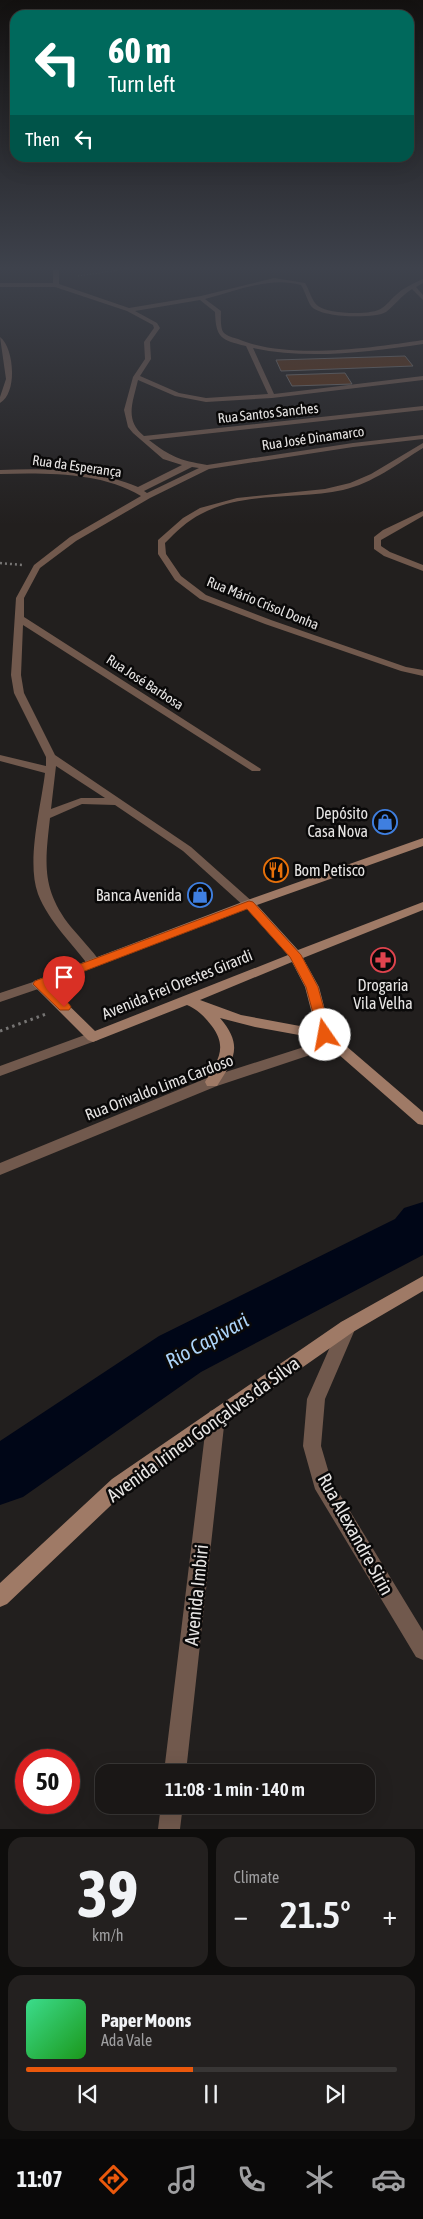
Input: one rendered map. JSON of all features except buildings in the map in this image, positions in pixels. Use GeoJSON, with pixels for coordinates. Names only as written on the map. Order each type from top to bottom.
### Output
{"type":"FeatureCollection","features":[{"type":"Feature","properties":{"kind":"main road"},"geometry":{"type":"LineString","coordinates":[[93,1037],[39,984],[249,904],[423,842]]}},
{"type":"Feature","properties":{"kind":"main road"},"geometry":{"type":"LineString","coordinates":[[249,904],[295,955],[312,987],[329,1039]]}},
{"type":"Feature","properties":{"kind":"main road","name":"Avenida Frei Orestes Girardi"},"geometry":{"type":"LineString","coordinates":[[93,1037],[295,955],[423,906]]}},
{"type":"Feature","properties":{"kind":"main road"},"geometry":{"type":"LineString","coordinates":[[188,1000],[204,1008],[254,1022],[329,1039],[423,1120]]}},
{"type":"Feature","properties":{"kind":"main road"},"geometry":{"type":"LineString","coordinates":[[204,1008],[220,1025],[229,1047],[226,1062],[212,1082]]}},
{"type":"Feature","properties":{"kind":"main road","name":"Avenida Irineu Gonçalves da Silva"},"geometry":{"type":"LineString","coordinates":[[0,1597],[119,1485],[347,1327],[423,1283]]}},
{"type":"Feature","properties":{"kind":"street"},"geometry":{"type":"LineString","coordinates":[[0,401],[9,384],[8,361],[6,354]]}},
{"type":"Feature","properties":{"kind":"street"},"geometry":{"type":"LineString","coordinates":[[148,354],[146,365],[136,377],[127,410],[131,427],[166,457],[192,465],[207,467]]}},
{"type":"Feature","properties":{"kind":"street"},"geometry":{"type":"LineString","coordinates":[[253,354],[272,396]]}},
{"type":"Feature","properties":{"kind":"street"},"geometry":{"type":"LineString","coordinates":[[136,377],[177,394],[200,399],[218,400],[272,396],[423,378]]}},
{"type":"Feature","properties":{"kind":"street","name":"Rua Santos Sanches"},"geometry":{"type":"LineString","coordinates":[[145,438],[423,408]]}},
{"type":"Feature","properties":{"kind":"street","name":"Rua José Dinamarco"},"geometry":{"type":"LineString","coordinates":[[207,467],[353,444],[423,437]]}},
{"type":"Feature","properties":{"kind":"street","name":"Rua Mário Crisol Donha"},"geometry":{"type":"LineString","coordinates":[[423,446],[362,481],[344,488],[233,501],[203,510],[178,526],[161,542],[162,554],[178,578],[203,596],[268,622],[404,669],[423,673]]}},
{"type":"Feature","properties":{"kind":"street"},"geometry":{"type":"LineString","coordinates":[[166,457],[170,472]]}},
{"type":"Feature","properties":{"kind":"street"},"geometry":{"type":"LineString","coordinates":[[94,963],[56,913],[44,893],[40,868],[51,757],[19,693],[16,675],[20,598],[37,567],[73,539],[170,472],[192,465]]}},
{"type":"Feature","properties":{"kind":"street"},"geometry":{"type":"LineString","coordinates":[[143,492],[207,467]]}},
{"type":"Feature","properties":{"kind":"street","name":"Rua da Esperança"},"geometry":{"type":"LineString","coordinates":[[0,472],[71,474],[106,480],[143,492]]}},
{"type":"Feature","properties":{"kind":"street"},"geometry":{"type":"LineString","coordinates":[[423,513],[386,532],[377,539],[377,547],[387,554],[423,568]]}},
{"type":"Feature","properties":{"kind":"street","name":"Rua José Barbosa"},"geometry":{"type":"LineString","coordinates":[[19,618],[256,770]]}},
{"type":"Feature","properties":{"kind":"street"},"geometry":{"type":"LineString","coordinates":[[51,757],[187,849],[249,904]]}},
{"type":"Feature","properties":{"kind":"street"},"geometry":{"type":"LineString","coordinates":[[0,758],[51,770]]}},
{"type":"Feature","properties":{"kind":"street"},"geometry":{"type":"LineString","coordinates":[[46,815],[81,801],[117,802]]}},
{"type":"Feature","properties":{"kind":"street"},"geometry":{"type":"LineString","coordinates":[[0,998],[39,984]]}},
{"type":"Feature","properties":{"kind":"street","name":"Avenida Frei Orestes Girardi"},"geometry":{"type":"LineString","coordinates":[[0,1071],[93,1037]]}},
{"type":"Feature","properties":{"kind":"street","name":"Rua Orivaldo Lima Cardoso"},"geometry":{"type":"LineString","coordinates":[[0,1169],[212,1082],[329,1039]]}},
{"type":"Feature","properties":{"kind":"street","name":"Rua Alexandre Sirin"},"geometry":{"type":"LineString","coordinates":[[347,1327],[316,1399],[312,1446],[322,1483],[423,1650]]}},
{"type":"Feature","properties":{"kind":"street","name":"Avenida Imbiri"},"geometry":{"type":"LineString","coordinates":[[177,1764],[216,1417]]}},
{"type":"Feature","properties":{"kind":"street"},"geometry":{"type":"LineString","coordinates":[[169,1829],[171,1814]]}},
{"type":"Feature","properties":{"kind":"path"},"geometry":{"type":"LineString","coordinates":[[0,1031],[64,1007]]}},
{"type":"Feature","properties":{"kind":"waterway","name":"Rio Capivari"},"geometry":{"type":"LineString","coordinates":[[0,1476],[180,1354],[414,1234],[423,1223]]}},
{"type":"Feature","properties":{"kind":"place","name":"Depósito Casa Nova"},"geometry":{"type":"Point","coordinates":[385,822]}},
{"type":"Feature","properties":{"kind":"place","name":"Bom Petisco"},"geometry":{"type":"Point","coordinates":[276,870]}},
{"type":"Feature","properties":{"kind":"place","name":"Banca Avenida"},"geometry":{"type":"Point","coordinates":[200,895]}},
{"type":"Feature","properties":{"kind":"place","name":"Drogaria Vila Velha"},"geometry":{"type":"Point","coordinates":[383,960]}},
{"type":"Feature","properties":{"kind":"route"},"geometry":{"type":"LineString","coordinates":[[64,1007],[39,984],[249,904],[295,955],[312,987],[325,1035]]}}]}
